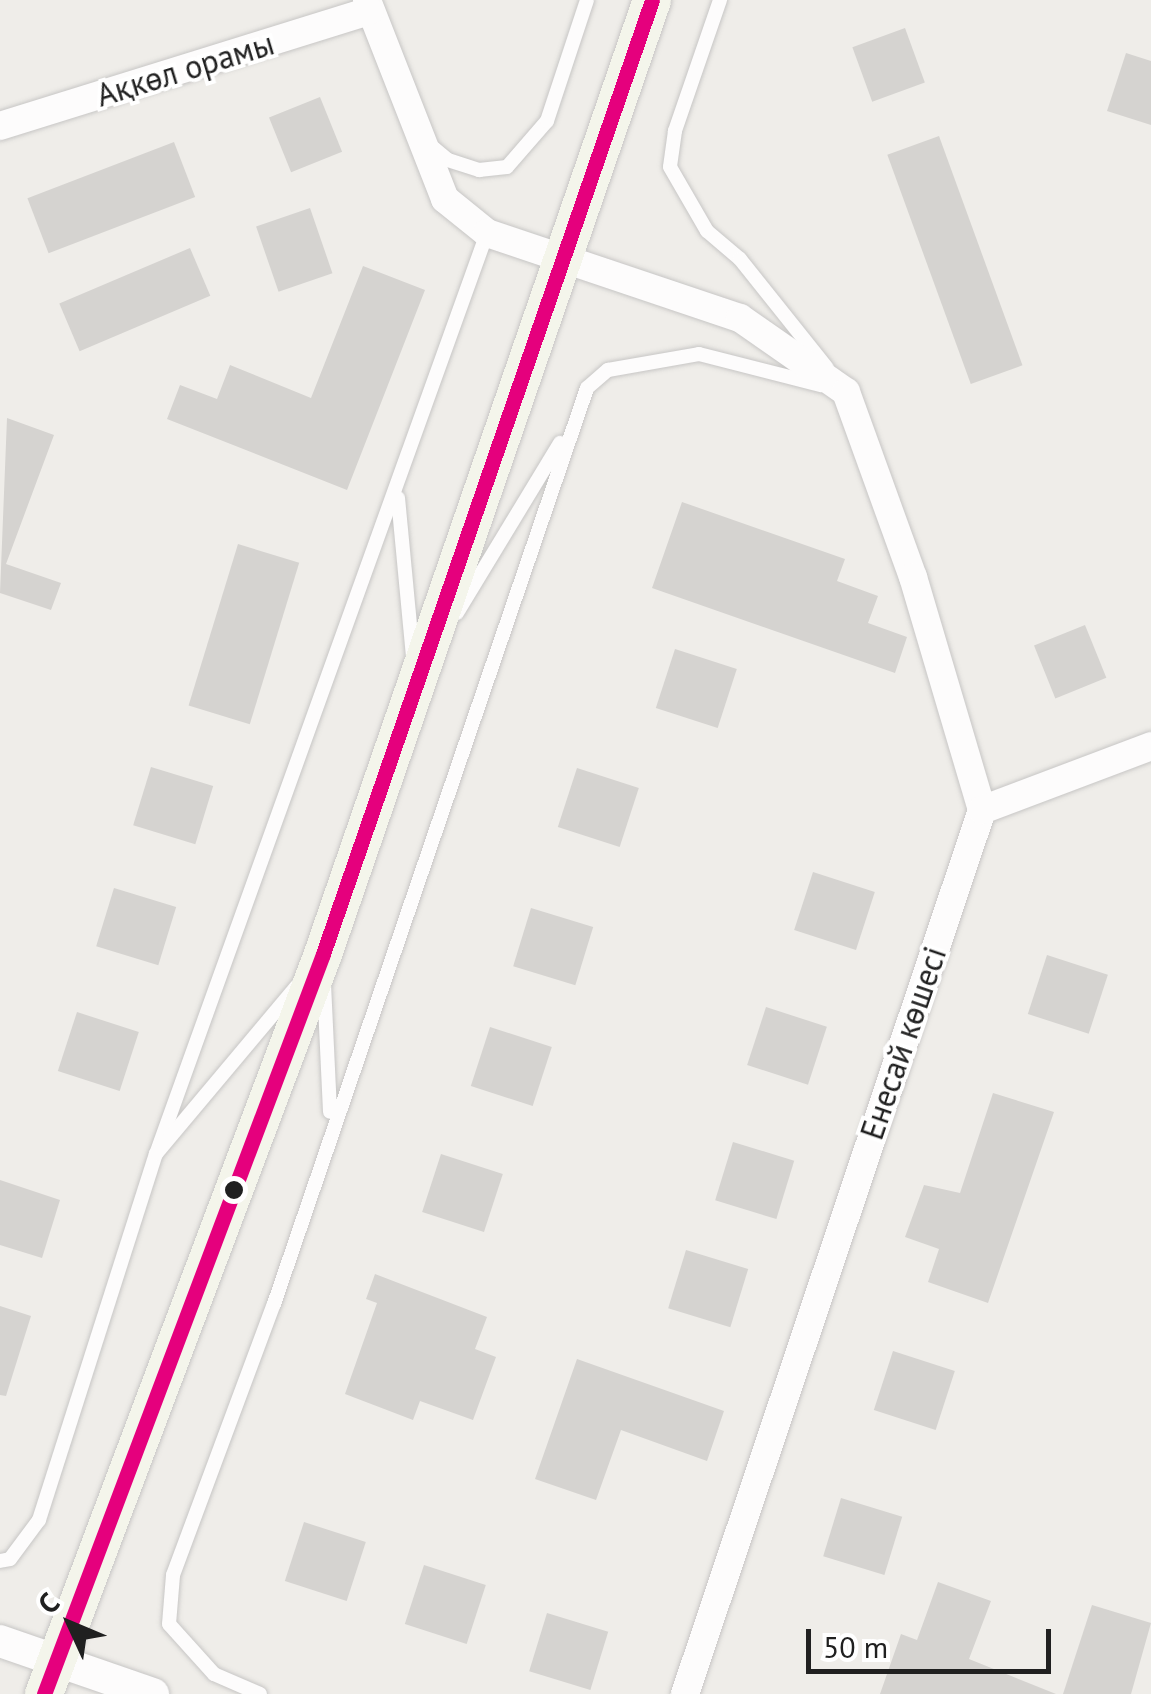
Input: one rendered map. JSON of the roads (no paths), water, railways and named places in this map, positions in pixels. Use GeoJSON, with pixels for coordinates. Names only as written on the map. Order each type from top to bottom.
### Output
{"type":"FeatureCollection","features":[{"type":"Feature","properties":{"kind":"main road"},"geometry":{"type":"LineString","coordinates":[[50,1677],[323,954],[559,254],[652,0]]}},
{"type":"Feature","properties":{"kind":"street"},"geometry":{"type":"LineString","coordinates":[[368,6],[445,199],[487,233],[559,254],[740,318],[846,392],[913,577],[982,810],[1151,746]]}},
{"type":"Feature","properties":{"kind":"street","name":"Ақкөл орамы"},"geometry":{"type":"LineString","coordinates":[[0,126],[368,6]]}},
{"type":"Feature","properties":{"kind":"street","name":"Енесай көшесі"},"geometry":{"type":"LineString","coordinates":[[685,1694],[982,810]]}},
{"type":"Feature","properties":{"kind":"street"},"geometry":{"type":"LineString","coordinates":[[0,1641],[50,1677],[153,1694]]}},
{"type":"Feature","properties":{"kind":"lane"},"geometry":{"type":"LineString","coordinates":[[422,137],[448,160],[478,170],[507,167],[546,121],[588,0]]}},
{"type":"Feature","properties":{"kind":"lane"},"geometry":{"type":"LineString","coordinates":[[720,0],[674,131],[670,167],[696,217],[740,260],[846,392]]}},
{"type":"Feature","properties":{"kind":"lane"},"geometry":{"type":"LineString","coordinates":[[0,1561],[10,1559],[39,1520],[156,1154],[398,492],[487,233]]}},
{"type":"Feature","properties":{"kind":"lane"},"geometry":{"type":"LineString","coordinates":[[260,1694],[214,1674],[169,1624],[173,1575],[274,1304],[331,1123],[544,524],[570,429],[587,388],[608,370],[699,354],[846,392]]}},
{"type":"Feature","properties":{"kind":"lane"},"geometry":{"type":"LineString","coordinates":[[415,682],[570,429]]}},
{"type":"Feature","properties":{"kind":"lane"},"geometry":{"type":"LineString","coordinates":[[398,492],[415,682]]}},
{"type":"Feature","properties":{"kind":"lane"},"geometry":{"type":"LineString","coordinates":[[156,1154],[323,954]]}},
{"type":"Feature","properties":{"kind":"lane"},"geometry":{"type":"LineString","coordinates":[[323,954],[331,1123]]}}]}
